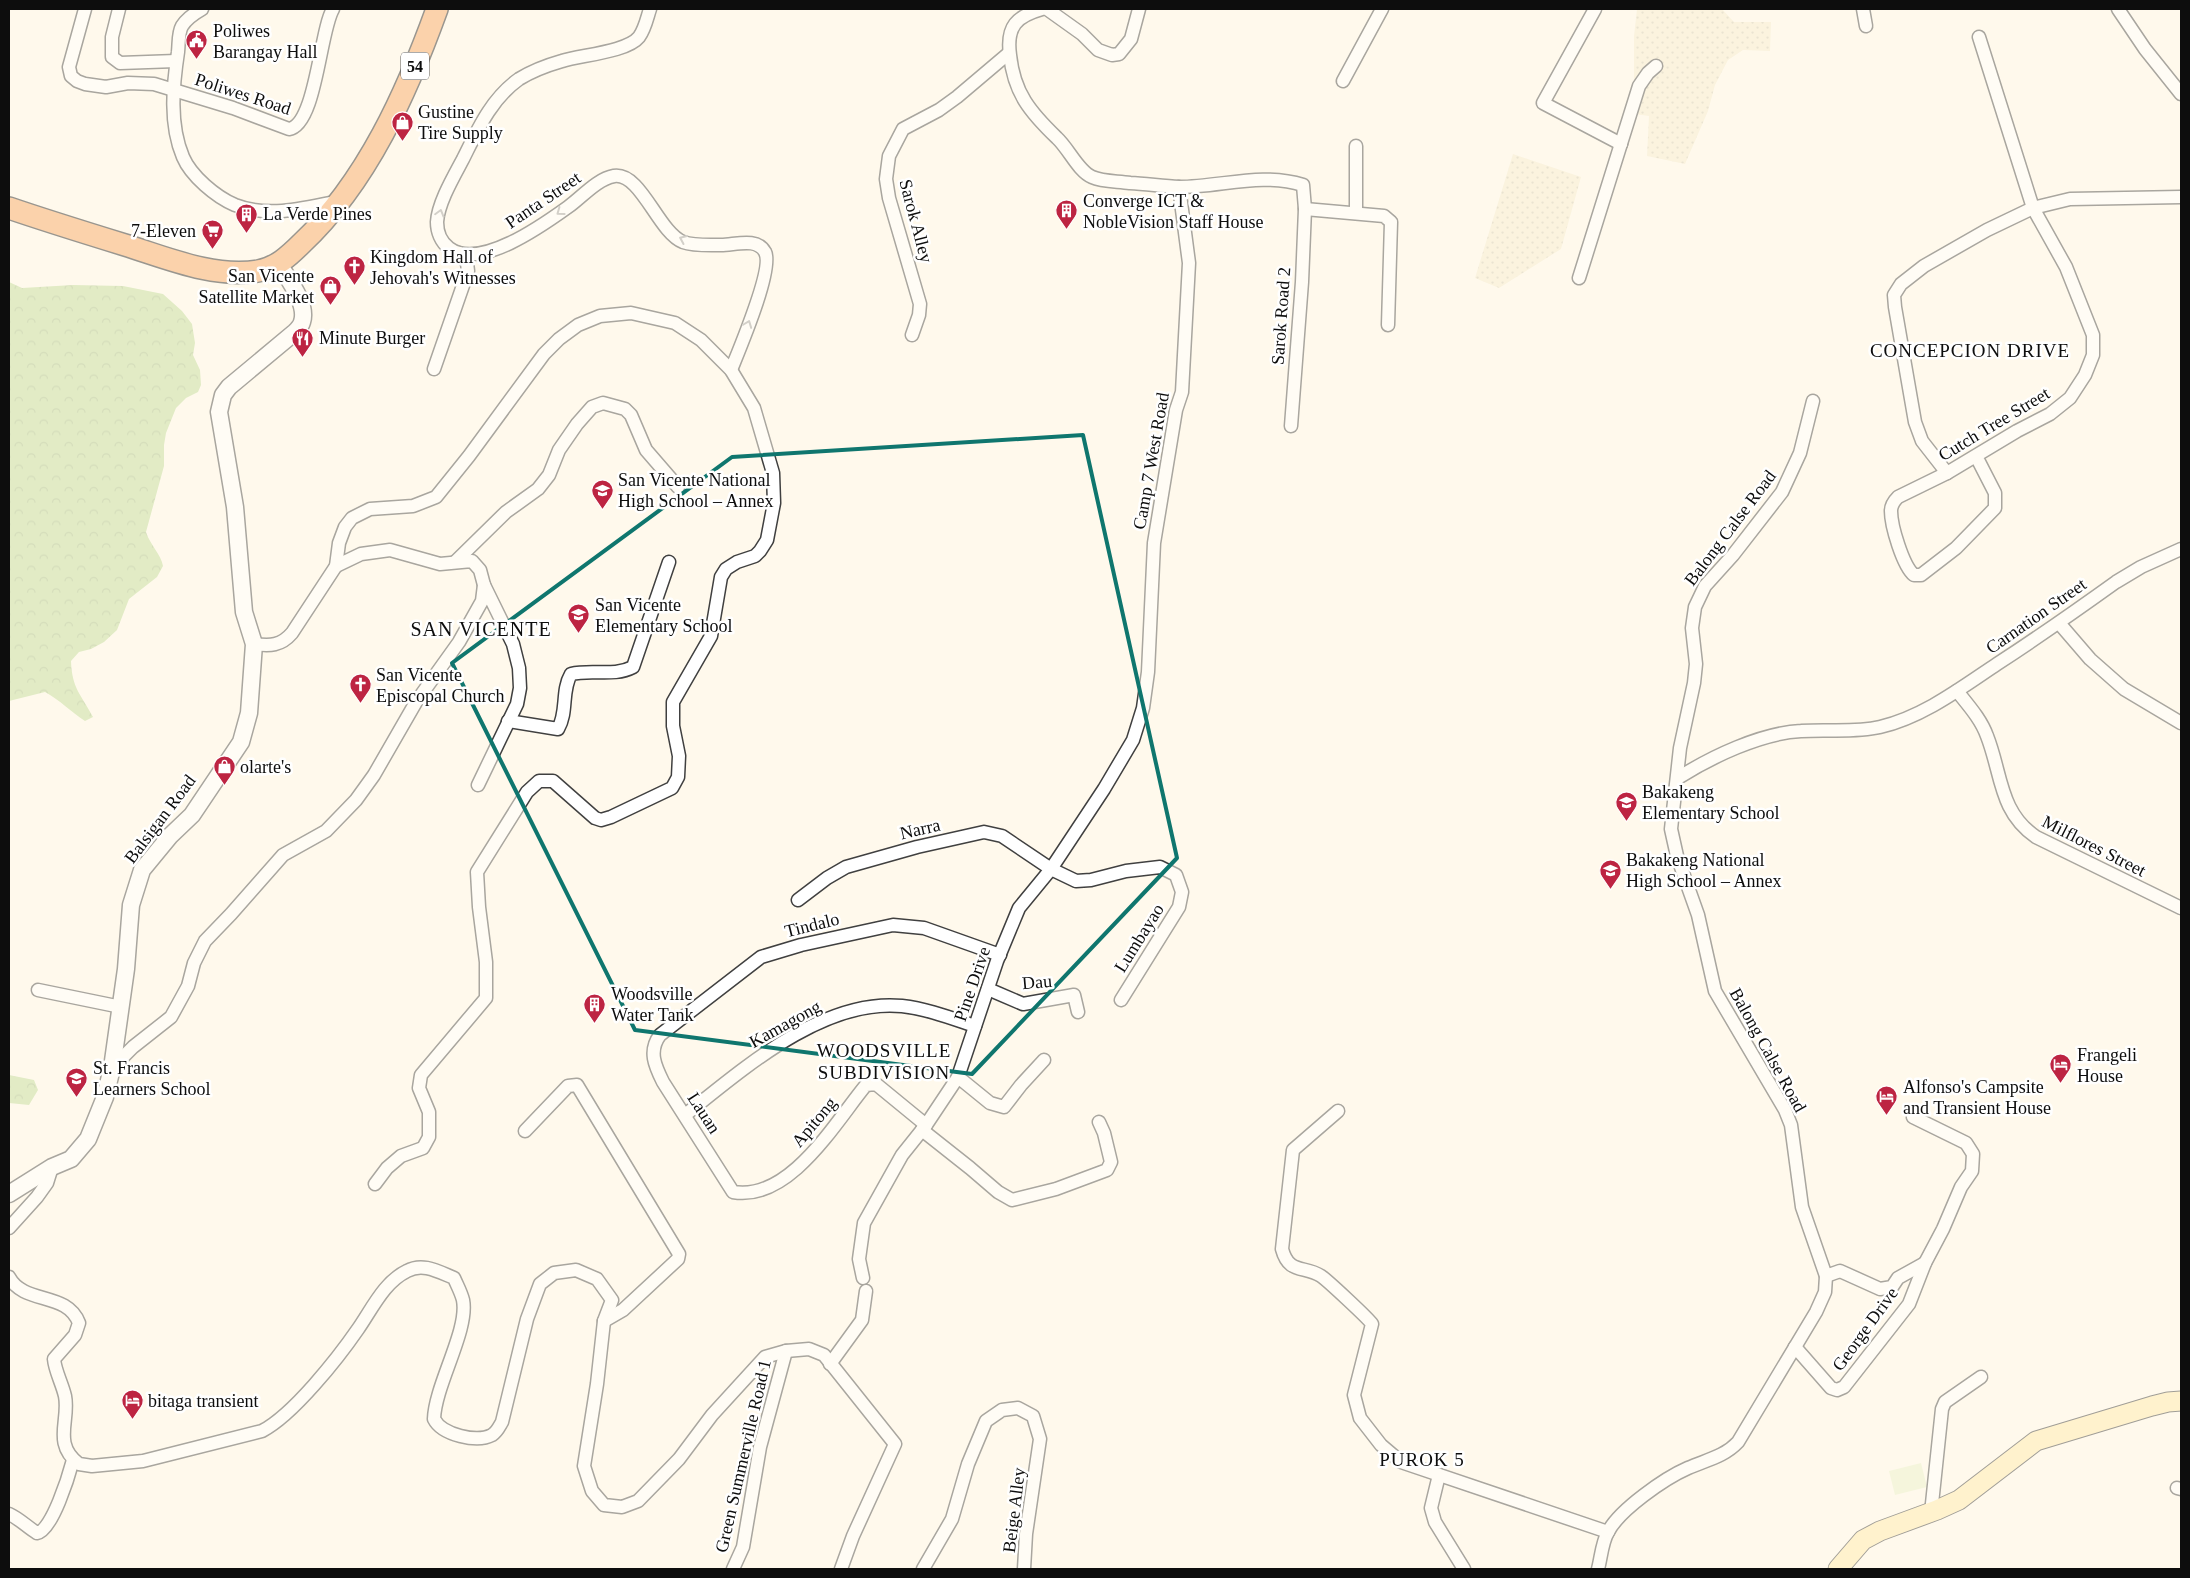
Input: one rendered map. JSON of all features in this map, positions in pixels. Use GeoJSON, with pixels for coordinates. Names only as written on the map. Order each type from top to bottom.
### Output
{"type":"FeatureCollection","features":[{"type":"Feature","properties":{"kind":"highway","name":"54"},"geometry":{"type":"LineString","coordinates":[[9,208],[198,267],[232,272],[247,272],[259,271],[279,264],[318,228],[341,201],[389,122],[423,48],[437,9]]}},
{"type":"Feature","properties":{"kind":"main road"},"geometry":{"type":"LineString","coordinates":[[1838,1569],[1863,1540],[1886,1528],[1959,1500],[2036,1441],[2152,1406],[2181,1401]]}},
{"type":"Feature","properties":{"kind":"street","name":"Poliwes Road"},"geometry":{"type":"LineString","coordinates":[[85,9],[69,67],[71,76],[77,81],[97,87],[141,82],[154,84],[234,108],[285,128],[294,128],[300,123],[307,107],[322,56],[327,24],[333,9]]}},
{"type":"Feature","properties":{"kind":"street"},"geometry":{"type":"LineString","coordinates":[[119,9],[112,37],[112,57],[120,63],[176,61]]}},
{"type":"Feature","properties":{"kind":"street","name":"Poliwes Road"},"geometry":{"type":"LineString","coordinates":[[202,9],[183,24],[176,61],[174,91],[175,123],[178,144],[183,158],[191,170],[221,197],[235,205],[266,211],[301,209],[341,201]]}},
{"type":"Feature","properties":{"kind":"street"},"geometry":{"type":"LineString","coordinates":[[434,369],[468,271],[467,263],[459,253],[443,243],[438,228],[438,214],[452,179],[482,120],[503,92],[536,70],[562,61],[627,46],[634,42],[643,30],[650,9]]}},
{"type":"Feature","properties":{"kind":"street"},"geometry":{"type":"LineString","coordinates":[[1042,9],[1028,13],[1018,19],[1010,34],[1009,52],[1013,75],[1024,102],[1091,177],[1179,187],[1266,178],[1286,180],[1303,185],[1305,209],[1384,216],[1391,222],[1388,325]]}},
{"type":"Feature","properties":{"kind":"street"},"geometry":{"type":"LineString","coordinates":[[1047,9],[1098,50],[1112,55],[1119,54],[1131,39],[1139,9]]}},
{"type":"Feature","properties":{"kind":"street"},"geometry":{"type":"LineString","coordinates":[[1343,81],[1382,9]]}},
{"type":"Feature","properties":{"kind":"street"},"geometry":{"type":"LineString","coordinates":[[1595,9],[1544,103],[1621,144]]}},
{"type":"Feature","properties":{"kind":"street"},"geometry":{"type":"LineString","coordinates":[[1863,9],[1866,26]]}},
{"type":"Feature","properties":{"kind":"street"},"geometry":{"type":"LineString","coordinates":[[2118,9],[2145,49],[2181,94]]}},
{"type":"Feature","properties":{"kind":"street","name":"Cutch Tree Street"},"geometry":{"type":"LineString","coordinates":[[1976,456],[1995,493],[1995,508],[1956,548],[1921,575],[1911,573],[1896,536],[1891,512],[1893,501],[1947,473],[2017,431],[2050,414],[2070,398],[2085,375],[2092,356],[2093,335],[2066,267],[2033,208],[1979,37]]}},
{"type":"Feature","properties":{"kind":"street","name":"Sarok Alley"},"geometry":{"type":"LineString","coordinates":[[912,335],[919,315],[920,304],[889,198],[886,179],[889,156],[903,129],[951,102],[1009,52]]}},
{"type":"Feature","properties":{"kind":"street"},"geometry":{"type":"LineString","coordinates":[[1579,278],[1638,86],[1656,66]]}},
{"type":"Feature","properties":{"kind":"street"},"geometry":{"type":"LineString","coordinates":[[1356,146],[1356,213]]}},
{"type":"Feature","properties":{"kind":"street","name":"Panta Street"},"geometry":{"type":"LineString","coordinates":[[459,253],[482,253],[510,243],[538,228],[600,182],[615,176],[628,179],[668,231],[682,242],[723,245],[745,242],[757,245],[765,252],[768,264],[731,370]]}},
{"type":"Feature","properties":{"kind":"street","name":"Camp 7 West Road"},"geometry":{"type":"LineString","coordinates":[[1133,740],[1143,708],[1148,672],[1154,543],[1176,410],[1182,392],[1189,263],[1179,187]]}},
{"type":"Feature","properties":{"kind":"street"},"geometry":{"type":"LineString","coordinates":[[1947,473],[1922,441],[1915,422],[1894,295],[1901,284],[1924,266],[1987,230],[2033,208],[2070,199],[2181,197]]}},
{"type":"Feature","properties":{"kind":"street","name":"Sarok Road 2"},"geometry":{"type":"LineString","coordinates":[[1291,426],[1302,282],[1305,209]]}},
{"type":"Feature","properties":{"kind":"street","name":"Balsigan Road"},"geometry":{"type":"LineString","coordinates":[[9,1194],[52,1168],[71,1159],[88,1139],[105,1097],[112,1068],[122,1007],[132,905],[142,870],[170,836],[192,815],[241,742],[249,714],[254,644],[243,604],[235,507],[219,412],[223,395],[229,387],[295,332],[302,323],[303,313],[300,301],[279,264]]}},
{"type":"Feature","properties":{"kind":"street"},"geometry":{"type":"LineString","coordinates":[[254,644],[268,646],[285,641],[336,566],[339,543],[345,527],[352,518],[370,509],[412,506],[436,497],[469,456],[544,354],[558,339],[578,324],[600,316],[631,313],[675,323],[701,340],[731,370],[754,408],[773,473],[774,504],[767,540],[755,556],[737,562],[726,569],[722,577],[711,636],[673,702],[673,726],[679,756],[678,776],[672,788],[612,817],[601,820],[595,818],[553,781],[538,781],[527,792],[477,872],[478,898],[486,962],[486,998],[421,1075],[419,1088],[429,1112],[429,1137],[423,1148],[401,1156],[387,1168],[375,1184]]}},
{"type":"Feature","properties":{"kind":"street","name":"Balong Calse Road"},"geometry":{"type":"LineString","coordinates":[[1813,401],[1800,453],[1782,492],[1733,555],[1705,586],[1694,607],[1692,628],[1696,664],[1680,748],[1671,829],[1672,840],[1698,915],[1715,991],[1785,1110],[1791,1125],[1802,1207],[1826,1276]]}},
{"type":"Feature","properties":{"kind":"street"},"geometry":{"type":"LineString","coordinates":[[454,562],[506,512],[538,489],[549,475],[559,450],[577,424],[592,407],[603,403],[625,409],[631,415],[646,450],[678,487]]}},
{"type":"Feature","properties":{"kind":"street","name":"Carnation Street"},"geometry":{"type":"LineString","coordinates":[[1678,778],[1722,754],[1779,735],[1799,731],[1850,731],[1881,727],[1911,715],[1957,691],[2059,623],[2116,582],[2142,567],[2181,549]]}},
{"type":"Feature","properties":{"kind":"street"},"geometry":{"type":"LineString","coordinates":[[336,566],[361,554],[390,550],[440,564],[472,561],[480,570],[484,585],[513,644],[519,668],[520,688],[517,704],[478,785]]}},
{"type":"Feature","properties":{"kind":"street"},"geometry":{"type":"LineString","coordinates":[[508,721],[558,729],[562,722],[566,683],[571,674],[584,671],[624,672],[633,667],[670,562]]}},
{"type":"Feature","properties":{"kind":"street"},"geometry":{"type":"LineString","coordinates":[[112,1068],[133,1047],[171,1017],[188,986],[194,963],[204,941],[231,914],[283,855],[326,831],[356,800],[385,758],[416,702],[459,642],[482,601],[484,585]]}},
{"type":"Feature","properties":{"kind":"street"},"geometry":{"type":"LineString","coordinates":[[2059,623],[2090,659],[2124,689],[2181,723]]}},
{"type":"Feature","properties":{"kind":"street","name":"Milflores Street"},"geometry":{"type":"LineString","coordinates":[[1957,691],[1982,725],[1988,738],[2002,791],[2013,815],[2024,829],[2036,838],[2181,908]]}},
{"type":"Feature","properties":{"kind":"street","name":"Pine Drive"},"geometry":{"type":"LineString","coordinates":[[864,1278],[859,1259],[864,1224],[902,1155],[924,1128],[958,1077],[1000,955],[1019,908],[1051,869],[1104,789],[1133,740]]}},
{"type":"Feature","properties":{"kind":"street","name":"Narra"},"geometry":{"type":"LineString","coordinates":[[798,900],[827,878],[846,867],[917,847],[984,832],[1002,836],[1051,869]]}},
{"type":"Feature","properties":{"kind":"street","name":"Lumbayao"},"geometry":{"type":"LineString","coordinates":[[1051,869],[1076,882],[1126,871],[1160,867],[1176,875],[1182,892],[1179,907],[1121,1000]]}},
{"type":"Feature","properties":{"kind":"street","name":"Tindalo"},"geometry":{"type":"LineString","coordinates":[[656,1040],[762,957],[801,945],[893,925],[924,928],[1000,955]]}},
{"type":"Feature","properties":{"kind":"street","name":"Dau"},"geometry":{"type":"LineString","coordinates":[[988,989],[1023,1004],[1074,995],[1078,1012]]}},
{"type":"Feature","properties":{"kind":"street"},"geometry":{"type":"LineString","coordinates":[[38,990],[122,1007]]}},
{"type":"Feature","properties":{"kind":"street","name":"Kamagong"},"geometry":{"type":"LineString","coordinates":[[685,1115],[752,1062],[824,1020],[867,1007],[900,1006],[931,1011],[975,1026]]}},
{"type":"Feature","properties":{"kind":"street","name":"Lauan"},"geometry":{"type":"LineString","coordinates":[[656,1040],[652,1050],[656,1069],[733,1192],[743,1193]]}},
{"type":"Feature","properties":{"kind":"street"},"geometry":{"type":"LineString","coordinates":[[958,1077],[990,1103],[1004,1107],[1044,1060]]}},
{"type":"Feature","properties":{"kind":"street","name":"Apitong"},"geometry":{"type":"LineString","coordinates":[[743,1193],[772,1184],[794,1170],[812,1155],[866,1085],[876,1084],[998,1192],[1012,1200],[1056,1189],[1107,1170],[1111,1162],[1104,1133],[1099,1122]]}},
{"type":"Feature","properties":{"kind":"street"},"geometry":{"type":"LineString","coordinates":[[525,1131],[568,1086],[577,1085],[679,1254],[678,1259],[622,1310],[604,1321]]}},
{"type":"Feature","properties":{"kind":"street"},"geometry":{"type":"LineString","coordinates":[[1338,1111],[1293,1150],[1282,1249],[1284,1256],[1293,1267],[1320,1275],[1370,1320],[1371,1330],[1354,1395],[1360,1418],[1381,1445],[1401,1462],[1608,1532]]}},
{"type":"Feature","properties":{"kind":"street","name":"George Drive"},"geometry":{"type":"LineString","coordinates":[[1795,1347],[1831,1388],[1837,1390],[1844,1387],[1909,1304],[1925,1263],[1943,1229],[1961,1187],[1972,1171],[1973,1154],[1966,1143],[1914,1117]]}},
{"type":"Feature","properties":{"kind":"street"},"geometry":{"type":"LineString","coordinates":[[9,1228],[37,1197],[47,1183],[52,1168]]}},
{"type":"Feature","properties":{"kind":"street"},"geometry":{"type":"LineString","coordinates":[[1598,1569],[1608,1532],[1624,1513],[1655,1486],[1675,1474],[1730,1451],[1741,1438],[1816,1312],[1825,1292],[1826,1276],[1840,1271],[1880,1289],[1885,1289],[1892,1287],[1898,1278],[1925,1263]]}},
{"type":"Feature","properties":{"kind":"street"},"geometry":{"type":"LineString","coordinates":[[9,1277],[12,1283],[22,1292],[64,1304],[76,1314],[79,1322],[75,1335],[54,1359],[65,1397],[62,1427],[67,1452],[79,1464],[92,1466],[131,1463],[210,1444],[241,1434],[262,1431],[271,1426],[286,1414],[330,1365],[392,1282],[408,1270],[429,1267],[454,1278],[463,1302],[459,1332],[434,1410],[434,1419],[436,1425],[451,1432],[483,1438],[495,1434],[502,1422],[527,1319],[540,1284],[554,1273],[576,1270],[597,1279],[612,1300],[604,1321],[597,1384],[584,1466],[592,1491],[604,1505],[622,1507],[638,1501],[680,1459],[712,1415],[761,1362],[770,1355],[786,1350],[809,1349],[824,1355],[895,1444],[853,1536],[841,1569]]}},
{"type":"Feature","properties":{"kind":"street"},"geometry":{"type":"LineString","coordinates":[[830,1364],[862,1320],[866,1291]]}},
{"type":"Feature","properties":{"kind":"street","name":"Green Summerville Road 1"},"geometry":{"type":"LineString","coordinates":[[733,1569],[743,1547],[760,1447],[786,1350]]}},
{"type":"Feature","properties":{"kind":"street"},"geometry":{"type":"LineString","coordinates":[[1931,1512],[1942,1408],[1945,1402],[1981,1377]]}},
{"type":"Feature","properties":{"kind":"street","name":"Beige Alley"},"geometry":{"type":"LineString","coordinates":[[923,1569],[952,1520],[968,1464],[986,1421],[1002,1410],[1018,1408],[1033,1416],[1040,1439],[1026,1534],[1024,1569]]}},
{"type":"Feature","properties":{"kind":"street"},"geometry":{"type":"LineString","coordinates":[[9,1514],[19,1518],[37,1534],[41,1533],[54,1511],[73,1460]]}},
{"type":"Feature","properties":{"kind":"street"},"geometry":{"type":"LineString","coordinates":[[1439,1475],[1431,1508],[1435,1522],[1464,1569]]}},
{"type":"Feature","properties":{"kind":"highlighted area"},"geometry":{"type":"Polygon","coordinates":[[[1083,435],[1177,858],[972,1074],[635,1030],[452,663],[732,457],[1083,435]]]}},
{"type":"Feature","properties":{"kind":"shaded area"},"geometry":{"type":"Polygon","coordinates":[[[1637,9],[1722,9],[1734,22],[1771,22],[1770,51],[1743,50],[1728,60],[1715,85],[1708,111],[1685,164],[1647,156],[1649,116],[1634,114],[1634,36],[1637,9]]]}},
{"type":"Feature","properties":{"kind":"shaded area"},"geometry":{"type":"Polygon","coordinates":[[[1513,154],[1581,177],[1561,249],[1499,288],[1475,278],[1513,154]]]}},
{"type":"Feature","properties":{"kind":"green space"},"geometry":{"type":"Polygon","coordinates":[[[9,282],[22,288],[73,285],[123,286],[163,294],[182,311],[192,324],[195,343],[193,355],[200,370],[201,385],[198,392],[186,398],[176,408],[166,433],[164,466],[146,532],[163,566],[157,577],[129,599],[117,630],[104,642],[91,649],[79,652],[71,661],[75,685],[93,717],[85,721],[45,692],[9,701],[9,282]]]}},
{"type":"Feature","properties":{"kind":"green space"},"geometry":{"type":"Polygon","coordinates":[[[9,1075],[34,1080],[38,1090],[29,1105],[9,1103],[9,1075]]]}},
{"type":"Feature","properties":{"kind":"green space"},"geometry":{"type":"Polygon","coordinates":[[[1921,1463],[1927,1487],[1895,1495],[1889,1471],[1921,1463]]]}},
{"type":"Feature","properties":{"kind":"place","name":"Poliwes Barangay Hall"},"geometry":{"type":"Point","coordinates":[197,60]}},
{"type":"Feature","properties":{"kind":"place","name":"Gustine Tire Supply"},"geometry":{"type":"Point","coordinates":[402,141]}},
{"type":"Feature","properties":{"kind":"place","name":"Converge ICT & NobleVision Staff House"},"geometry":{"type":"Point","coordinates":[1067,230]}},
{"type":"Feature","properties":{"kind":"place","name":"La Verde Pines"},"geometry":{"type":"Point","coordinates":[247,233]}},
{"type":"Feature","properties":{"kind":"place","name":"7-Eleven"},"geometry":{"type":"Point","coordinates":[212,250]}},
{"type":"Feature","properties":{"kind":"place","name":"Kingdom Hall of Jehovah's Witnesses"},"geometry":{"type":"Point","coordinates":[354,286]}},
{"type":"Feature","properties":{"kind":"place","name":"San Vicente Satellite Market"},"geometry":{"type":"Point","coordinates":[330,305]}},
{"type":"Feature","properties":{"kind":"place","name":"Minute Burger"},"geometry":{"type":"Point","coordinates":[303,357]}},
{"type":"Feature","properties":{"kind":"place","name":"San Vicente National High School – Annex"},"geometry":{"type":"Point","coordinates":[602,509]}},
{"type":"Feature","properties":{"kind":"place","name":"San Vicente Elementary School"},"geometry":{"type":"Point","coordinates":[579,634]}},
{"type":"Feature","properties":{"kind":"place","name":"San Vicente Episcopal Church"},"geometry":{"type":"Point","coordinates":[360,704]}},
{"type":"Feature","properties":{"kind":"place","name":"olarte's"},"geometry":{"type":"Point","coordinates":[224,786]}},
{"type":"Feature","properties":{"kind":"place","name":"Bakakeng Elementary School"},"geometry":{"type":"Point","coordinates":[1626,821]}},
{"type":"Feature","properties":{"kind":"place","name":"Bakakeng National High School – Annex"},"geometry":{"type":"Point","coordinates":[1610,889]}},
{"type":"Feature","properties":{"kind":"place","name":"Woodsville Water Tank"},"geometry":{"type":"Point","coordinates":[595,1023]}},
{"type":"Feature","properties":{"kind":"place","name":"Frangeli House"},"geometry":{"type":"Point","coordinates":[2061,1084]}},
{"type":"Feature","properties":{"kind":"place","name":"St. Francis Learners School"},"geometry":{"type":"Point","coordinates":[77,1097]}},
{"type":"Feature","properties":{"kind":"place","name":"Alfonso's Campsite and Transient House"},"geometry":{"type":"Point","coordinates":[1887,1116]}},
{"type":"Feature","properties":{"kind":"place","name":"bitaga transient"},"geometry":{"type":"Point","coordinates":[132,1420]}},
{"type":"Feature","properties":{"kind":"district","name":"CONCEPCION DRIVE"},"geometry":{"type":"Point","coordinates":[1970,350]}},
{"type":"Feature","properties":{"kind":"district","name":"SAN VICENTE"},"geometry":{"type":"Point","coordinates":[481,629]}},
{"type":"Feature","properties":{"kind":"district","name":"WOODSVILLE SUBDIVISION"},"geometry":{"type":"Point","coordinates":[884,1061]}},
{"type":"Feature","properties":{"kind":"district","name":"PUROK 5"},"geometry":{"type":"Point","coordinates":[1422,1459]}}]}
